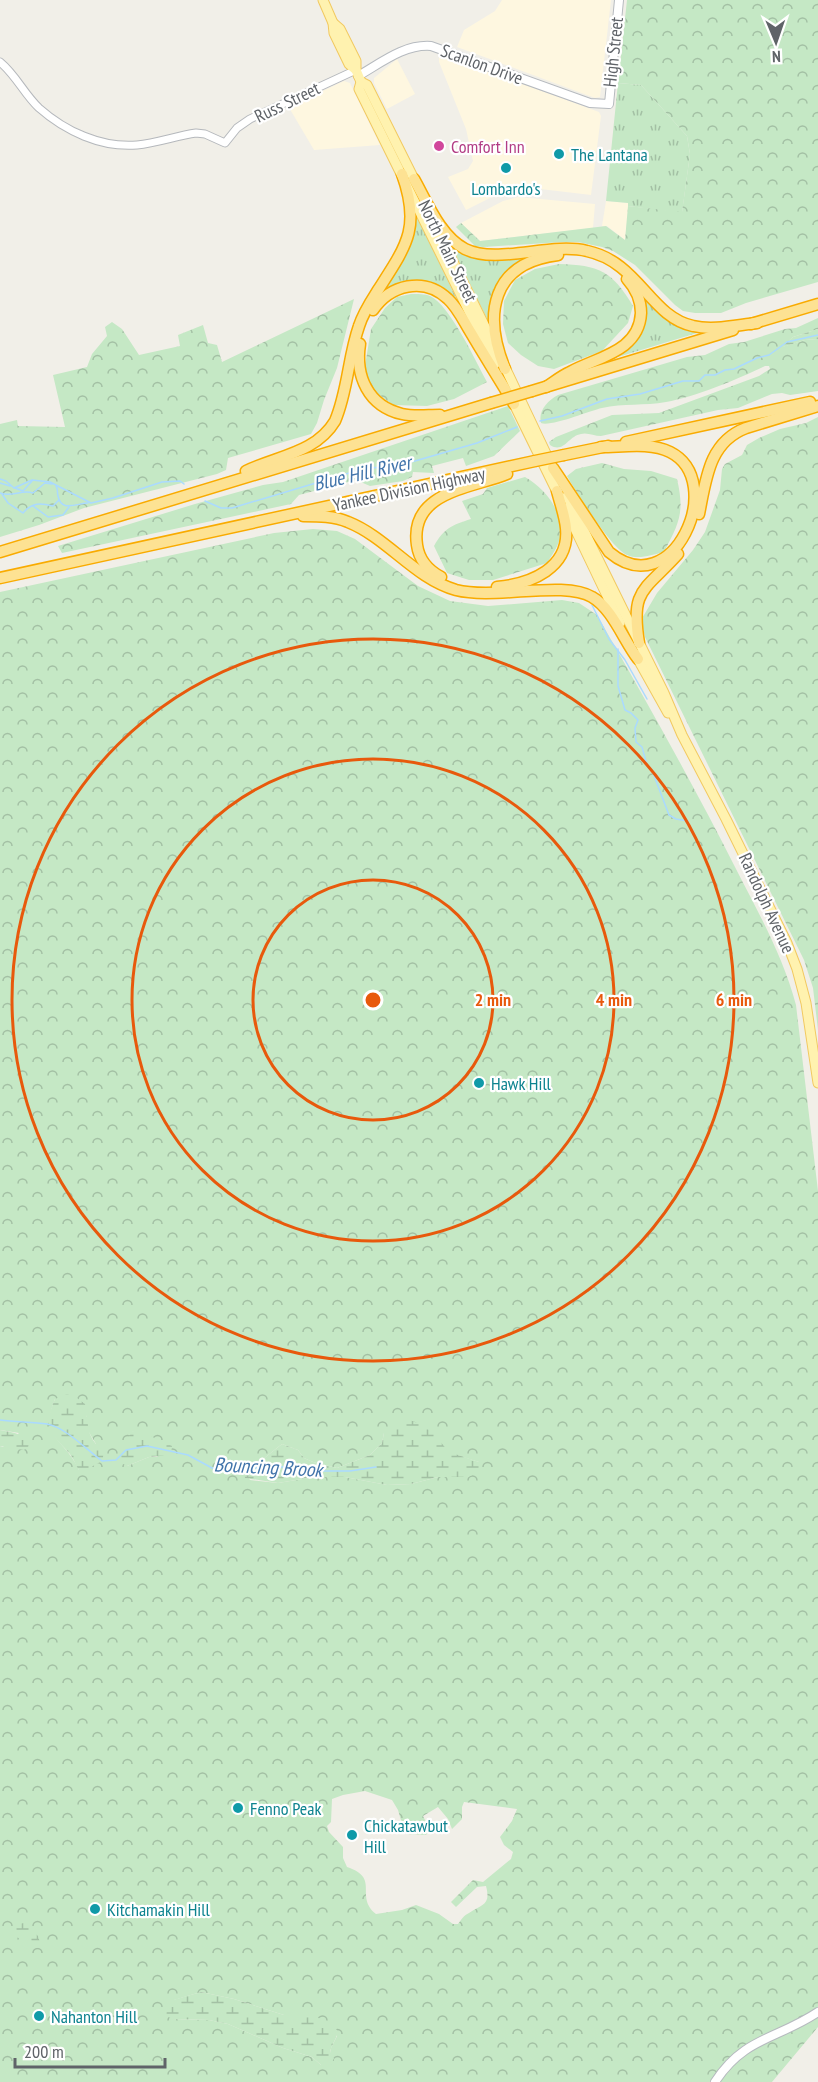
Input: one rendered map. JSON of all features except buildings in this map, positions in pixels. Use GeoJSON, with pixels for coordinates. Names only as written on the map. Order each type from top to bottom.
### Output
{"type":"FeatureCollection","features":[{"type":"Feature","properties":{"kind":"highway"},"geometry":{"type":"LineString","coordinates":[[213,487],[250,469],[309,446],[323,436],[333,424],[340,406],[362,318],[400,256],[408,238],[411,204],[402,174]]}},
{"type":"Feature","properties":{"kind":"highway"},"geometry":{"type":"LineString","coordinates":[[414,179],[446,233],[454,242],[467,250],[485,254],[567,248],[594,252],[625,269],[668,314],[680,322],[707,328],[757,323]]}},
{"type":"Feature","properties":{"kind":"highway"},"geometry":{"type":"LineString","coordinates":[[506,369],[496,344],[493,321],[498,297],[508,279],[526,264],[552,255],[576,255],[600,261],[623,276],[636,291],[641,310],[637,328],[628,342],[616,352],[570,371],[546,387]]}},
{"type":"Feature","properties":{"kind":"highway"},"geometry":{"type":"LineString","coordinates":[[455,414],[416,415],[397,412],[377,402],[363,384],[358,361],[364,330],[374,309],[382,299],[401,287],[420,286],[434,290],[447,298],[514,404]]}},
{"type":"Feature","properties":{"kind":"highway"},"geometry":{"type":"LineString","coordinates":[[0,552],[818,304]]}},
{"type":"Feature","properties":{"kind":"highway","name":"Yankee Division Highway"},"geometry":{"type":"LineString","coordinates":[[0,578],[818,400]]}},
{"type":"Feature","properties":{"kind":"highway"},"geometry":{"type":"LineString","coordinates":[[639,643],[635,619],[638,600],[646,586],[679,553],[692,535],[709,467],[717,449],[725,440],[739,431],[818,406]]}},
{"type":"Feature","properties":{"kind":"highway"},"geometry":{"type":"LineString","coordinates":[[553,468],[566,484],[609,552],[618,559],[632,564],[647,565],[660,560],[676,547],[691,519],[694,495],[687,469],[674,455],[658,448],[601,447]]}},
{"type":"Feature","properties":{"kind":"highway"},"geometry":{"type":"LineString","coordinates":[[535,462],[504,475],[449,492],[432,503],[420,519],[416,533],[417,550],[424,564],[442,578],[476,587],[506,586],[538,576],[557,562],[565,545],[566,527],[557,491]]}},
{"type":"Feature","properties":{"kind":"highway"},"geometry":{"type":"LineString","coordinates":[[282,516],[327,517],[348,522],[366,532],[424,576],[458,590],[483,594],[562,591],[585,594],[597,600],[605,609],[638,660]]}},
{"type":"Feature","properties":{"kind":"main road","name":"North Main Street"},"geometry":{"type":"LineString","coordinates":[[323,0],[333,23],[333,33],[348,62],[368,85],[506,369],[528,424]]}},
{"type":"Feature","properties":{"kind":"main road","name":"High Street"},"geometry":{"type":"LineString","coordinates":[[609,104],[619,0]]}},
{"type":"Feature","properties":{"kind":"main road","name":"Scanlon Drive"},"geometry":{"type":"LineString","coordinates":[[358,76],[406,49],[431,46],[590,103],[609,104]]}},
{"type":"Feature","properties":{"kind":"main road","name":"North Main Street"},"geometry":{"type":"LineString","coordinates":[[358,76],[359,89],[514,404],[528,424]]}},
{"type":"Feature","properties":{"kind":"main road","name":"Randolph Avenue"},"geometry":{"type":"LineString","coordinates":[[528,424],[553,468],[794,960],[807,1008],[818,1083]]}},
{"type":"Feature","properties":{"kind":"main road","name":"Randolph Avenue"},"geometry":{"type":"LineString","coordinates":[[528,424],[557,491],[638,660],[682,735]]}},
{"type":"Feature","properties":{"kind":"main road"},"geometry":{"type":"LineString","coordinates":[[715,2082],[729,2062],[747,2047],[798,2025],[818,2012]]}},
{"type":"Feature","properties":{"kind":"street","name":"Russ Street"},"geometry":{"type":"LineString","coordinates":[[0,62],[35,104],[66,128],[86,137],[127,145],[145,144],[194,134],[205,134],[225,143],[237,128],[255,116],[358,76]]}},
{"type":"Feature","properties":{"kind":"shaded area"},"geometry":{"type":"Polygon","coordinates":[[[502,0],[611,0],[600,97],[595,98],[457,47],[464,30],[495,11],[502,0]]]}},
{"type":"Feature","properties":{"kind":"shaded area"},"geometry":{"type":"Polygon","coordinates":[[[439,53],[599,112],[601,116],[591,195],[517,188],[500,193],[466,210],[448,177],[468,169],[473,161],[466,129],[439,62],[439,53]]]}},
{"type":"Feature","properties":{"kind":"shaded area"},"geometry":{"type":"Polygon","coordinates":[[[397,59],[415,94],[387,109],[374,83],[374,78],[397,59]]]}},
{"type":"Feature","properties":{"kind":"shaded area"},"geometry":{"type":"Polygon","coordinates":[[[344,81],[350,83],[380,145],[314,150],[291,111],[291,106],[344,81]]]}},
{"type":"Feature","properties":{"kind":"shaded area"},"geometry":{"type":"Polygon","coordinates":[[[518,197],[595,204],[593,228],[480,241],[461,223],[503,201],[518,197]]]}},
{"type":"Feature","properties":{"kind":"shaded area"},"geometry":{"type":"Polygon","coordinates":[[[606,201],[629,203],[625,240],[607,226],[602,226],[606,201]]]}},
{"type":"Feature","properties":{"kind":"green space"},"geometry":{"type":"Polygon","coordinates":[[[627,0],[818,0],[818,282],[746,303],[721,313],[695,313],[683,311],[635,265],[602,247],[578,242],[475,246],[456,227],[461,223],[480,241],[606,226],[625,240],[628,206],[682,212],[690,154],[687,136],[641,85],[618,83],[627,0]]]}},
{"type":"Feature","properties":{"kind":"green space"},"geometry":{"type":"Polygon","coordinates":[[[618,83],[641,85],[687,136],[690,154],[682,213],[606,201],[618,83]]]}},
{"type":"Feature","properties":{"kind":"green space"},"geometry":{"type":"Polygon","coordinates":[[[415,216],[464,314],[430,285],[380,297],[415,216]]]}},
{"type":"Feature","properties":{"kind":"green space"},"geometry":{"type":"Polygon","coordinates":[[[450,243],[458,249],[542,253],[516,267],[489,323],[450,243]]]}},
{"type":"Feature","properties":{"kind":"green space"},"geometry":{"type":"Polygon","coordinates":[[[559,264],[584,266],[603,272],[618,285],[633,306],[628,323],[602,351],[554,369],[538,366],[508,343],[503,324],[504,301],[515,280],[535,269],[559,264]]]}},
{"type":"Feature","properties":{"kind":"green space"},"geometry":{"type":"Polygon","coordinates":[[[641,292],[697,330],[697,333],[618,357],[617,355],[633,343],[641,292]]]}},
{"type":"Feature","properties":{"kind":"green space"},"geometry":{"type":"Polygon","coordinates":[[[411,294],[430,296],[446,310],[487,382],[454,399],[427,406],[393,405],[367,386],[364,372],[371,329],[385,308],[397,297],[411,294]]]}},
{"type":"Feature","properties":{"kind":"green space"},"geometry":{"type":"Polygon","coordinates":[[[354,299],[337,368],[311,434],[228,458],[226,470],[217,474],[84,508],[0,537],[0,424],[17,420],[18,426],[65,427],[53,375],[87,367],[92,354],[107,336],[105,327],[112,322],[122,329],[139,355],[180,346],[178,335],[203,325],[208,343],[217,345],[222,362],[354,299]]]}},
{"type":"Feature","properties":{"kind":"green space"},"geometry":{"type":"Polygon","coordinates":[[[818,318],[818,329],[793,337],[782,347],[805,340],[818,339],[818,391],[790,395],[772,394],[738,408],[718,410],[601,436],[577,435],[563,446],[550,445],[549,442],[556,437],[612,415],[659,413],[759,376],[770,369],[769,366],[765,366],[716,387],[677,400],[610,406],[561,421],[541,423],[544,407],[558,395],[687,357],[705,355],[729,344],[796,328],[818,318]]]}},
{"type":"Feature","properties":{"kind":"green space"},"geometry":{"type":"Polygon","coordinates":[[[818,329],[818,339],[805,340],[780,348],[793,337],[818,329]]]}},
{"type":"Feature","properties":{"kind":"green space"},"geometry":{"type":"Polygon","coordinates":[[[508,406],[520,431],[494,456],[466,466],[463,458],[432,466],[434,473],[413,472],[412,477],[403,481],[370,486],[356,480],[299,495],[291,504],[62,553],[58,546],[195,504],[263,485],[283,482],[508,406]]]}},
{"type":"Feature","properties":{"kind":"green space"},"geometry":{"type":"Polygon","coordinates":[[[818,417],[818,1030],[813,988],[804,960],[645,637],[641,620],[657,593],[705,532],[720,490],[722,469],[725,464],[742,455],[747,445],[759,438],[818,417]]]}},
{"type":"Feature","properties":{"kind":"green space"},"geometry":{"type":"Polygon","coordinates":[[[602,463],[624,469],[651,471],[677,479],[680,501],[679,517],[664,552],[641,557],[627,555],[612,542],[594,519],[567,476],[576,469],[602,463]]]}},
{"type":"Feature","properties":{"kind":"green space"},"geometry":{"type":"Polygon","coordinates":[[[525,477],[549,498],[560,521],[560,538],[547,563],[493,580],[469,580],[447,573],[434,546],[449,528],[471,519],[462,501],[483,494],[487,488],[525,477]]]}},
{"type":"Feature","properties":{"kind":"green space"},"geometry":{"type":"Polygon","coordinates":[[[313,529],[337,531],[355,539],[418,586],[450,601],[488,606],[562,600],[579,603],[597,615],[719,835],[769,934],[791,987],[796,1005],[818,1191],[818,2027],[772,2082],[0,2082],[0,1446],[3,1447],[19,1433],[0,1430],[0,592],[274,533],[313,529]],[[55,1399],[51,1412],[52,1430],[79,1470],[96,1444],[87,1429],[87,1416],[55,1399]],[[133,1431],[127,1466],[149,1457],[158,1457],[133,1431]],[[384,1433],[382,1443],[370,1455],[337,1468],[313,1462],[304,1458],[298,1450],[282,1444],[258,1463],[244,1470],[250,1480],[278,1483],[314,1477],[345,1477],[387,1485],[411,1484],[438,1477],[468,1477],[479,1462],[384,1433]],[[365,1791],[332,1799],[331,1822],[327,1826],[329,1832],[343,1847],[343,1858],[347,1867],[363,1876],[367,1901],[376,1914],[402,1910],[416,1905],[439,1914],[453,1924],[458,1924],[466,1915],[487,1901],[486,1886],[477,1887],[456,1907],[451,1902],[473,1880],[483,1882],[511,1859],[513,1852],[504,1845],[500,1837],[512,1821],[517,1809],[464,1802],[462,1819],[452,1829],[448,1819],[438,1807],[423,1816],[430,1830],[426,1835],[405,1834],[398,1810],[392,1800],[365,1791]],[[201,1992],[174,2000],[173,2019],[209,2020],[228,2024],[283,2048],[312,2057],[321,2065],[330,2053],[337,2036],[310,2017],[284,2015],[234,1999],[201,1992]]]}},
{"type":"Feature","properties":{"kind":"green space"},"geometry":{"type":"Polygon","coordinates":[[[67,1394],[85,1404],[91,1435],[104,1453],[102,1461],[82,1472],[53,1434],[49,1424],[55,1399],[67,1394]]]}},
{"type":"Feature","properties":{"kind":"green space"},"geometry":{"type":"Polygon","coordinates":[[[407,1419],[432,1432],[449,1452],[479,1462],[481,1471],[468,1477],[438,1477],[411,1484],[387,1485],[345,1477],[314,1477],[278,1483],[245,1478],[244,1470],[258,1463],[282,1444],[298,1450],[304,1458],[313,1462],[337,1468],[370,1455],[382,1443],[384,1433],[392,1424],[407,1419]]]}},
{"type":"Feature","properties":{"kind":"green space"},"geometry":{"type":"Polygon","coordinates":[[[0,1430],[21,1436],[29,1446],[24,1450],[0,1446],[0,1430]]]}},
{"type":"Feature","properties":{"kind":"green space"},"geometry":{"type":"Polygon","coordinates":[[[133,1431],[146,1434],[172,1446],[171,1455],[149,1457],[127,1466],[116,1460],[120,1447],[133,1431]]]}},
{"type":"Feature","properties":{"kind":"green space"},"geometry":{"type":"Polygon","coordinates":[[[24,1923],[38,1936],[41,1946],[38,1948],[26,1944],[17,1937],[16,1928],[19,1924],[24,1923]]]}},
{"type":"Feature","properties":{"kind":"green space"},"geometry":{"type":"Polygon","coordinates":[[[201,1992],[234,1999],[284,2015],[324,2019],[337,2030],[330,2053],[334,2058],[330,2067],[321,2065],[312,2057],[283,2048],[228,2024],[209,2020],[173,2019],[166,2016],[167,2007],[173,2000],[201,1992]]]}},
{"type":"Feature","properties":{"kind":"waterway","name":"Blue Hill River"},"geometry":{"type":"LineString","coordinates":[[540,421],[562,416],[607,399],[640,394],[683,381],[699,381],[705,375],[715,375],[769,355],[787,342],[818,335]]}},
{"type":"Feature","properties":{"kind":"waterway","name":"Blue Hill River"},"geometry":{"type":"LineString","coordinates":[[205,501],[221,508],[232,508],[366,468],[388,467],[415,461],[477,443],[517,427]]}},
{"type":"Feature","properties":{"kind":"waterway","name":"Blue Hill River"},"geometry":{"type":"LineString","coordinates":[[0,479],[14,488],[32,480],[50,482],[91,503],[162,482],[180,481],[184,484]]}},
{"type":"Feature","properties":{"kind":"waterway","name":"Blue Hill River"},"geometry":{"type":"LineString","coordinates":[[15,488],[23,491],[32,481]]}},
{"type":"Feature","properties":{"kind":"waterway","name":"Blue Hill River"},"geometry":{"type":"LineString","coordinates":[[0,483],[10,486]]}},
{"type":"Feature","properties":{"kind":"waterway","name":"Blue Hill River"},"geometry":{"type":"LineString","coordinates":[[0,493],[9,495],[33,493],[45,483],[52,484]]}},
{"type":"Feature","properties":{"kind":"waterway","name":"Blue Hill River"},"geometry":{"type":"LineString","coordinates":[[56,486],[60,501],[66,506],[88,503]]}},
{"type":"Feature","properties":{"kind":"waterway","name":"Blue Hill River"},"geometry":{"type":"LineString","coordinates":[[2,494],[8,503],[23,513],[33,505],[53,506],[59,500]]}},
{"type":"Feature","properties":{"kind":"waterway"},"geometry":{"type":"LineString","coordinates":[[33,506],[48,517],[63,515],[69,507]]}},
{"type":"Feature","properties":{"kind":"waterway"},"geometry":{"type":"LineString","coordinates":[[592,605],[609,639],[625,660],[647,699]]}},
{"type":"Feature","properties":{"kind":"waterway"},"geometry":{"type":"LineString","coordinates":[[618,649],[618,686],[625,710],[638,720],[635,728],[636,742],[642,747],[647,765],[653,773],[669,815],[688,821]]}},
{"type":"Feature","properties":{"kind":"waterway","name":"Bouncing Brook"},"geometry":{"type":"LineString","coordinates":[[0,1420],[54,1426],[102,1461],[116,1460],[126,1450],[147,1446],[188,1455],[212,1468],[244,1470],[286,1467],[316,1471],[350,1471],[376,1467]]}},
{"type":"Feature","properties":{"kind":"place","name":"Comfort Inn"},"geometry":{"type":"Point","coordinates":[439,146]}},
{"type":"Feature","properties":{"kind":"place","name":"The Lantana"},"geometry":{"type":"Point","coordinates":[559,154]}},
{"type":"Feature","properties":{"kind":"place","name":"Lombardo's"},"geometry":{"type":"Point","coordinates":[506,168]}},
{"type":"Feature","properties":{"kind":"place","name":"Hawk Hill"},"geometry":{"type":"Point","coordinates":[479,1083]}},
{"type":"Feature","properties":{"kind":"place","name":"Fenno Peak"},"geometry":{"type":"Point","coordinates":[238,1808]}},
{"type":"Feature","properties":{"kind":"place","name":"Chickatawbut Hill"},"geometry":{"type":"Point","coordinates":[352,1835]}},
{"type":"Feature","properties":{"kind":"place","name":"Kitchamakin Hill"},"geometry":{"type":"Point","coordinates":[95,1909]}},
{"type":"Feature","properties":{"kind":"place","name":"Nahanton Hill"},"geometry":{"type":"Point","coordinates":[39,2016]}}]}
